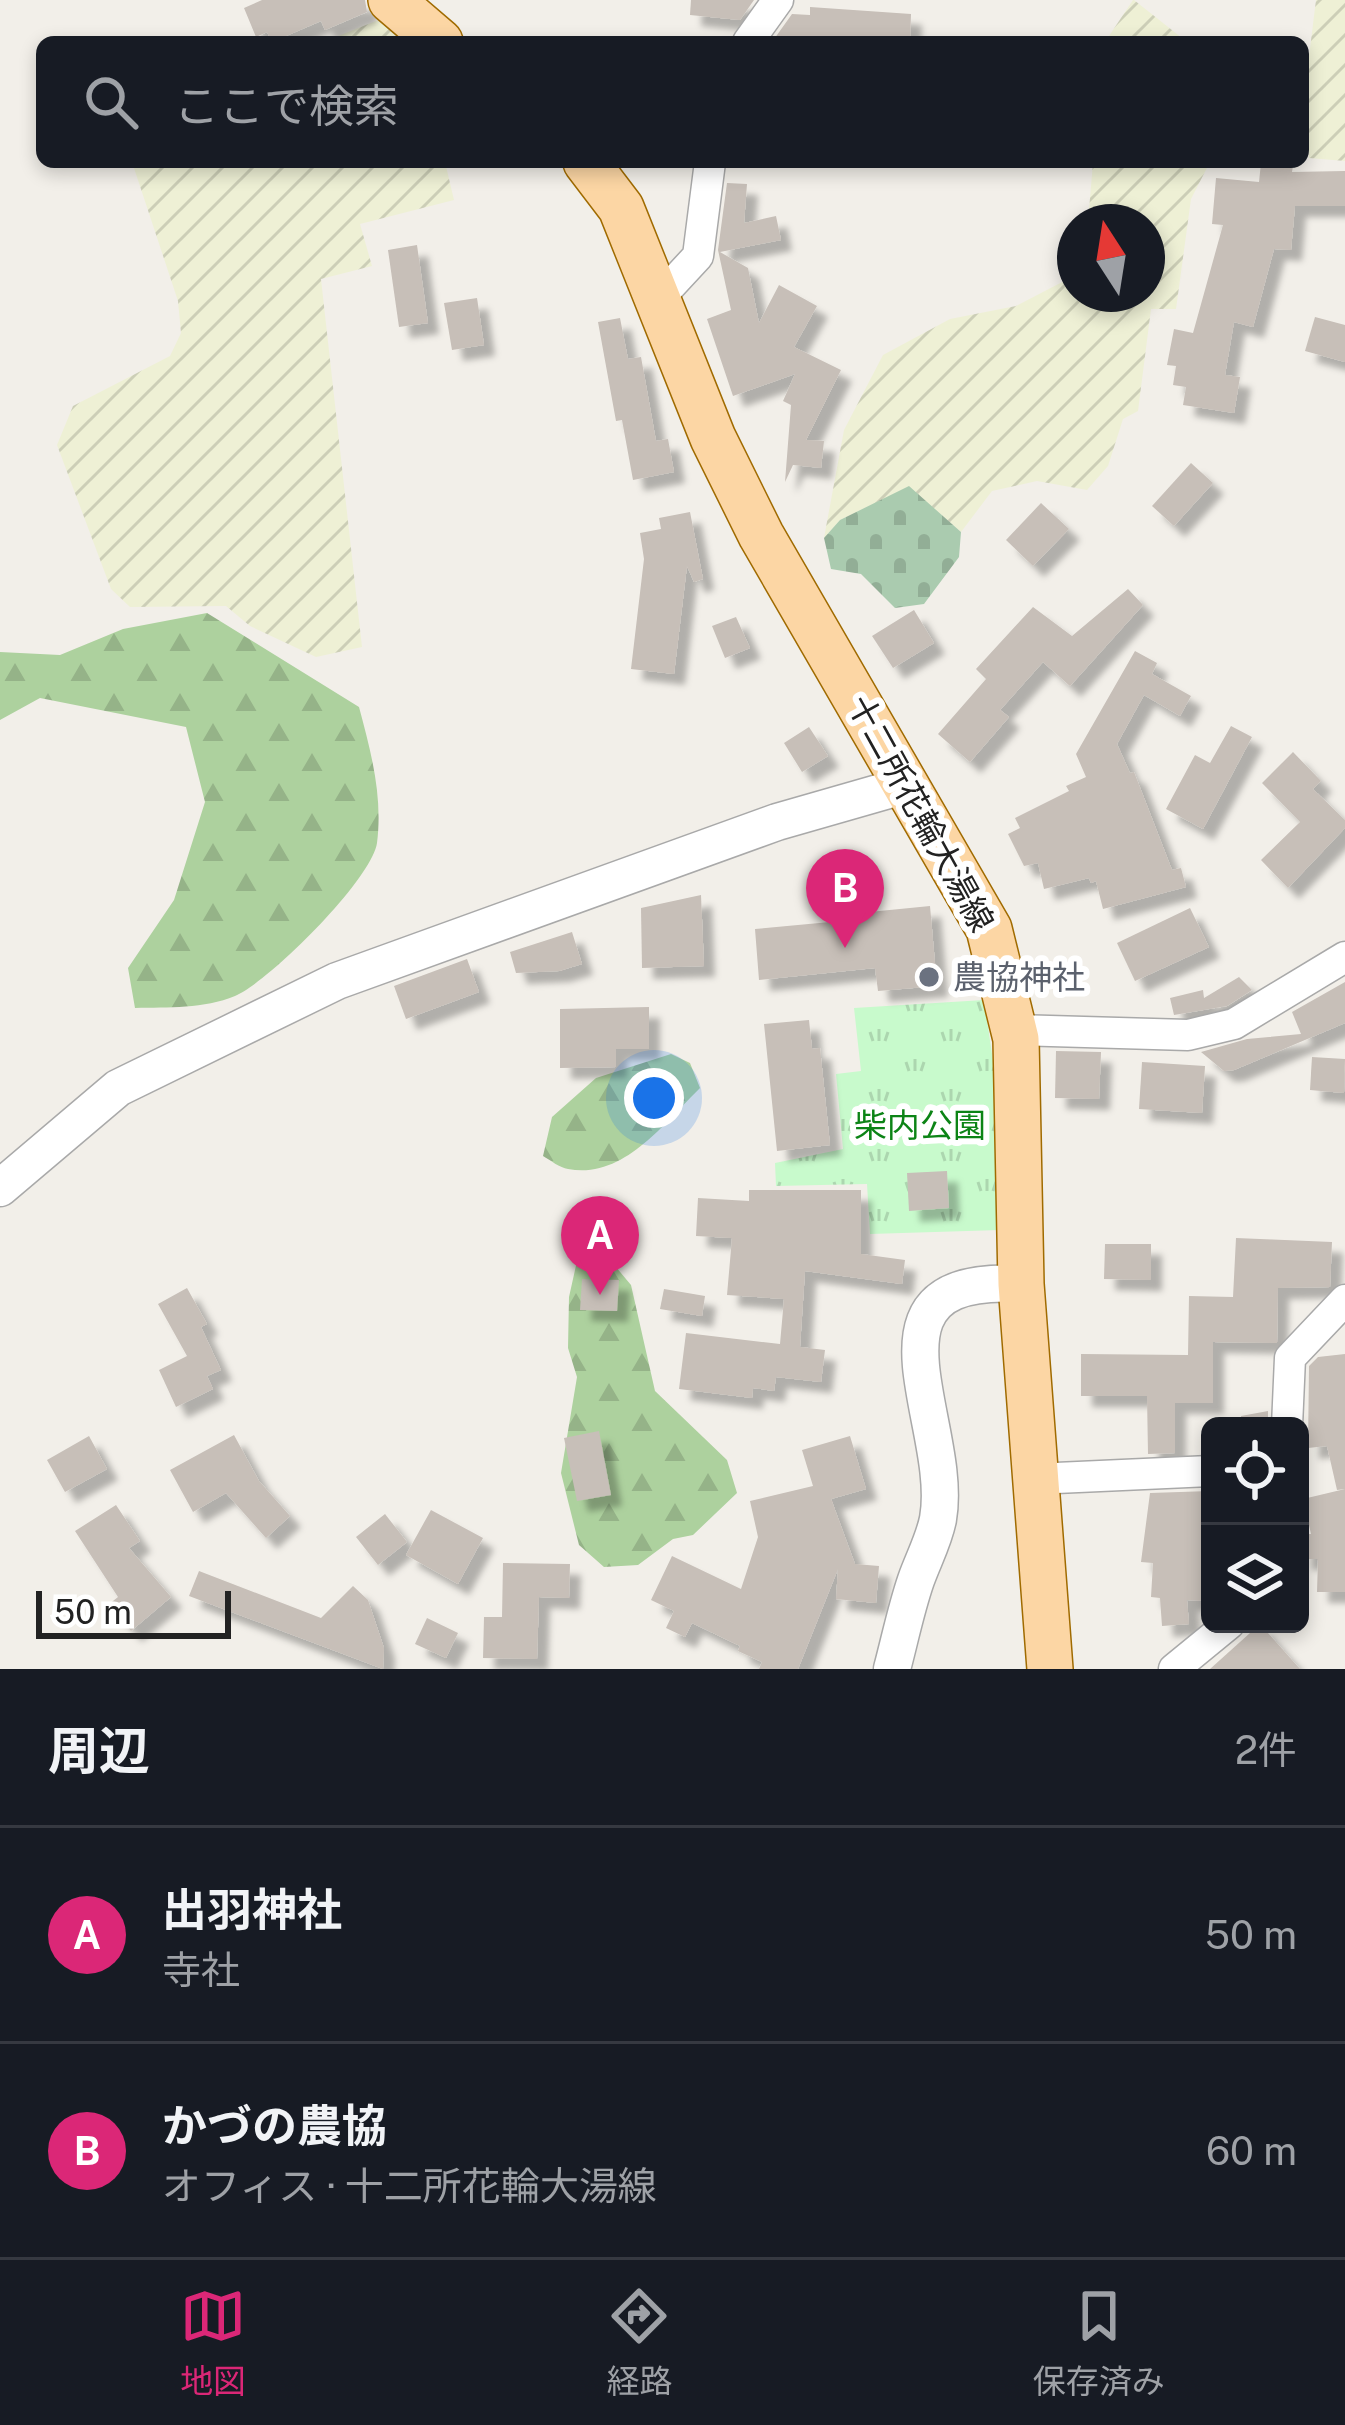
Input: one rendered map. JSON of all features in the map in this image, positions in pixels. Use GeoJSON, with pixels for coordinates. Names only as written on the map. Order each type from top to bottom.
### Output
{"type":"FeatureCollection","features":[{"type":"Feature","properties":{"kind":"main road"},"geometry":{"type":"LineString","coordinates":[[391,0],[433,36]]}},
{"type":"Feature","properties":{"kind":"main road","name":"十二所花輪大湯線"},"geometry":{"type":"LineString","coordinates":[[590,168],[620,208],[713,438],[761,535],[989,929],[1014,1030],[1021,1284],[1050,1669]]}},
{"type":"Feature","properties":{"kind":"street"},"geometry":{"type":"LineString","coordinates":[[752,36],[778,0]]}},
{"type":"Feature","properties":{"kind":"street"},"geometry":{"type":"LineString","coordinates":[[659,298],[698,256],[709,168]]}},
{"type":"Feature","properties":{"kind":"street"},"geometry":{"type":"LineString","coordinates":[[0,1188],[118,1088],[337,981],[777,822],[906,785]]}},
{"type":"Feature","properties":{"kind":"street"},"geometry":{"type":"LineString","coordinates":[[1014,1030],[1188,1035],[1234,1024],[1345,957]]}},
{"type":"Feature","properties":{"kind":"street"},"geometry":{"type":"LineString","coordinates":[[892,1669],[914,1586],[938,1522],[938,1466],[920,1360],[920,1328],[934,1303],[955,1289],[983,1282],[1021,1284]]}},
{"type":"Feature","properties":{"kind":"street"},"geometry":{"type":"LineString","coordinates":[[1288,1417],[1291,1358],[1345,1300]]}},
{"type":"Feature","properties":{"kind":"street"},"geometry":{"type":"LineString","coordinates":[[1034,1479],[1201,1471]]}},
{"type":"Feature","properties":{"kind":"street"},"geometry":{"type":"LineString","coordinates":[[1174,1669],[1218,1633]]}},
{"type":"Feature","properties":{"kind":"green space"},"geometry":{"type":"Polygon","coordinates":[[[1134,0],[1179,36],[1109,36],[1134,0]]]}},
{"type":"Feature","properties":{"kind":"green space"},"geometry":{"type":"Polygon","coordinates":[[[1316,0],[1345,0],[1345,161],[1309,158],[1309,57],[1316,0]]]}},
{"type":"Feature","properties":{"kind":"green space"},"geometry":{"type":"Polygon","coordinates":[[[381,19],[400,36],[338,36],[381,19]]]}},
{"type":"Feature","properties":{"kind":"green space"},"geometry":{"type":"Polygon","coordinates":[[[134,168],[446,168],[454,200],[360,224],[372,266],[321,279],[362,647],[316,657],[250,626],[226,606],[130,607],[111,589],[57,445],[73,406],[170,356],[181,333],[178,301],[134,168]]]}},
{"type":"Feature","properties":{"kind":"green space"},"geometry":{"type":"Polygon","coordinates":[[[1092,168],[1207,168],[1191,199],[1176,309],[1165,309],[1165,204],[1090,204],[1092,168]]]}},
{"type":"Feature","properties":{"kind":"green space"},"geometry":{"type":"Polygon","coordinates":[[[1057,285],[1057,312],[1151,312],[1138,411],[1123,419],[1108,466],[1087,490],[1037,481],[992,491],[961,532],[909,487],[840,520],[824,538],[844,430],[883,355],[950,319],[1016,306],[1057,285]]]}},
{"type":"Feature","properties":{"kind":"green space"},"geometry":{"type":"Polygon","coordinates":[[[909,486],[961,532],[959,557],[924,604],[895,608],[861,574],[831,569],[824,538],[840,520],[909,486]]]}},
{"type":"Feature","properties":{"kind":"green space"},"geometry":{"type":"Polygon","coordinates":[[[207,613],[359,707],[377,791],[377,843],[358,880],[339,903],[251,987],[211,1003],[135,1008],[128,968],[174,900],[205,802],[186,727],[40,698],[0,720],[0,652],[60,655],[123,629],[207,613]]]}},
{"type":"Feature","properties":{"kind":"green space","name":"柴内公園"},"geometry":{"type":"Polygon","coordinates":[[[984,1000],[999,1101],[1000,1230],[870,1234],[867,1184],[776,1186],[775,1163],[843,1149],[836,1074],[861,1071],[854,1008],[984,1000]]]}},
{"type":"Feature","properties":{"kind":"green space"},"geometry":{"type":"Polygon","coordinates":[[[671,1054],[690,1063],[700,1088],[642,1145],[607,1166],[588,1170],[565,1168],[543,1156],[552,1117],[596,1078],[671,1054]]]}},
{"type":"Feature","properties":{"kind":"green space"},"geometry":{"type":"Polygon","coordinates":[[[595,1242],[631,1285],[655,1391],[727,1460],[737,1493],[693,1535],[673,1539],[638,1565],[604,1567],[579,1545],[561,1473],[577,1377],[568,1348],[569,1297],[577,1261],[595,1242]]]}},
{"type":"Feature","properties":{"kind":"building"},"geometry":{"type":"Polygon","coordinates":[[[262,0],[365,0],[367,12],[325,30],[321,21],[286,36],[267,32],[256,36],[244,8],[262,0]]]}},
{"type":"Feature","properties":{"kind":"building"},"geometry":{"type":"Polygon","coordinates":[[[691,0],[754,0],[740,20],[690,15],[691,0]]]}},
{"type":"Feature","properties":{"kind":"building"},"geometry":{"type":"Polygon","coordinates":[[[810,7],[911,14],[910,36],[776,36],[792,14],[810,15],[810,7]]]}},
{"type":"Feature","properties":{"kind":"building"},"geometry":{"type":"Polygon","coordinates":[[[1260,168],[1345,171],[1345,206],[1295,206],[1291,250],[1274,249],[1253,327],[1234,322],[1225,375],[1240,377],[1234,413],[1183,405],[1186,387],[1173,385],[1176,366],[1167,365],[1174,329],[1193,333],[1223,225],[1212,224],[1216,178],[1259,182],[1260,168]]]}},
{"type":"Feature","properties":{"kind":"building"},"geometry":{"type":"Polygon","coordinates":[[[727,183],[747,184],[744,223],[776,216],[781,240],[720,252],[748,268],[759,323],[779,285],[817,306],[794,347],[841,370],[806,440],[824,441],[821,468],[793,465],[785,482],[791,405],[783,401],[795,374],[733,396],[707,319],[731,310],[718,250],[727,183]]]}},
{"type":"Feature","properties":{"kind":"building"},"geometry":{"type":"Polygon","coordinates":[[[417,245],[428,323],[399,327],[388,250],[417,245]]]}},
{"type":"Feature","properties":{"kind":"building"},"geometry":{"type":"Polygon","coordinates":[[[477,298],[484,345],[452,350],[444,303],[477,298]]]}},
{"type":"Feature","properties":{"kind":"building"},"geometry":{"type":"Polygon","coordinates":[[[1315,317],[1345,325],[1345,362],[1305,351],[1315,317]]]}},
{"type":"Feature","properties":{"kind":"building"},"geometry":{"type":"Polygon","coordinates":[[[620,318],[628,359],[641,357],[656,441],[668,439],[674,472],[633,480],[622,420],[616,421],[598,322],[620,318]]]}},
{"type":"Feature","properties":{"kind":"building"},"geometry":{"type":"Polygon","coordinates":[[[1191,463],[1213,483],[1174,526],[1152,506],[1191,463]]]}},
{"type":"Feature","properties":{"kind":"building"},"geometry":{"type":"Polygon","coordinates":[[[1041,503],[1069,529],[1033,566],[1006,540],[1041,503]]]}},
{"type":"Feature","properties":{"kind":"building"},"geometry":{"type":"Polygon","coordinates":[[[690,512],[703,579],[694,582],[687,566],[674,674],[631,669],[644,559],[640,533],[661,529],[659,518],[690,512]]]}},
{"type":"Feature","properties":{"kind":"building"},"geometry":{"type":"Polygon","coordinates":[[[1128,589],[1143,605],[1070,686],[1043,662],[1000,710],[1009,717],[970,762],[938,734],[986,679],[976,669],[1033,607],[1072,636],[1128,589]]]}},
{"type":"Feature","properties":{"kind":"building"},"geometry":{"type":"Polygon","coordinates":[[[914,610],[934,643],[893,668],[872,636],[914,610]]]}},
{"type":"Feature","properties":{"kind":"building"},"geometry":{"type":"Polygon","coordinates":[[[736,617],[750,648],[725,658],[712,626],[736,617]]]}},
{"type":"Feature","properties":{"kind":"building"},"geometry":{"type":"Polygon","coordinates":[[[1135,651],[1157,663],[1152,674],[1191,696],[1180,716],[1144,695],[1117,744],[1130,773],[1134,772],[1172,870],[1181,868],[1186,887],[1103,909],[1096,881],[1091,883],[1089,878],[1044,889],[1038,863],[1024,866],[1008,834],[1020,828],[1015,818],[1069,791],[1066,786],[1086,777],[1076,754],[1135,651]]]}},
{"type":"Feature","properties":{"kind":"building"},"geometry":{"type":"Polygon","coordinates":[[[1231,726],[1252,737],[1203,829],[1166,809],[1195,755],[1210,763],[1231,726]]]}},
{"type":"Feature","properties":{"kind":"building"},"geometry":{"type":"Polygon","coordinates":[[[809,727],[828,756],[802,772],[784,743],[809,727]]]}},
{"type":"Feature","properties":{"kind":"building"},"geometry":{"type":"Polygon","coordinates":[[[1293,752],[1321,781],[1313,789],[1345,820],[1345,828],[1288,888],[1261,860],[1300,822],[1262,783],[1293,752]]]}},
{"type":"Feature","properties":{"kind":"building"},"geometry":{"type":"Polygon","coordinates":[[[701,895],[704,966],[642,968],[641,908],[701,895]]]}},
{"type":"Feature","properties":{"kind":"building"},"geometry":{"type":"Polygon","coordinates":[[[930,906],[937,986],[878,991],[875,968],[759,980],[755,929],[930,906]]]}},
{"type":"Feature","properties":{"kind":"building"},"geometry":{"type":"Polygon","coordinates":[[[1190,908],[1209,947],[1135,981],[1117,943],[1190,908]]]}},
{"type":"Feature","properties":{"kind":"building"},"geometry":{"type":"Polygon","coordinates":[[[572,932],[582,964],[559,971],[516,973],[510,952],[572,932]]]}},
{"type":"Feature","properties":{"kind":"building"},"geometry":{"type":"Polygon","coordinates":[[[467,959],[479,992],[406,1019],[394,986],[467,959]]]}},
{"type":"Feature","properties":{"kind":"building"},"geometry":{"type":"Polygon","coordinates":[[[1239,977],[1252,990],[1227,1006],[1174,1015],[1170,998],[1203,990],[1204,998],[1239,977]]]}},
{"type":"Feature","properties":{"kind":"building"},"geometry":{"type":"Polygon","coordinates":[[[1345,982],[1345,1023],[1234,1070],[1224,1071],[1201,1052],[1247,1039],[1301,1034],[1292,1012],[1345,982]]]}},
{"type":"Feature","properties":{"kind":"building"},"geometry":{"type":"Polygon","coordinates":[[[649,1007],[649,1049],[616,1049],[616,1067],[560,1068],[560,1009],[649,1007]]]}},
{"type":"Feature","properties":{"kind":"building"},"geometry":{"type":"Polygon","coordinates":[[[809,1020],[812,1049],[820,1048],[830,1145],[777,1151],[764,1024],[809,1020]]]}},
{"type":"Feature","properties":{"kind":"building"},"geometry":{"type":"Polygon","coordinates":[[[1056,1051],[1101,1052],[1099,1099],[1055,1098],[1056,1051]]]}},
{"type":"Feature","properties":{"kind":"building"},"geometry":{"type":"Polygon","coordinates":[[[1312,1057],[1345,1059],[1344,1093],[1310,1090],[1312,1057]]]}},
{"type":"Feature","properties":{"kind":"building"},"geometry":{"type":"Polygon","coordinates":[[[1142,1062],[1205,1066],[1202,1113],[1139,1109],[1142,1062]]]}},
{"type":"Feature","properties":{"kind":"building"},"geometry":{"type":"Polygon","coordinates":[[[947,1171],[949,1208],[909,1211],[907,1173],[947,1171]]]}},
{"type":"Feature","properties":{"kind":"building"},"geometry":{"type":"Polygon","coordinates":[[[749,1190],[861,1190],[861,1254],[905,1260],[902,1284],[805,1271],[800,1347],[825,1350],[821,1382],[776,1377],[774,1391],[753,1388],[752,1398],[679,1389],[686,1333],[780,1344],[784,1299],[727,1295],[732,1238],[696,1236],[698,1198],[749,1201],[749,1190]]]}},
{"type":"Feature","properties":{"kind":"building"},"geometry":{"type":"Polygon","coordinates":[[[1236,1238],[1332,1242],[1330,1287],[1278,1288],[1277,1343],[1213,1342],[1213,1403],[1175,1403],[1175,1453],[1148,1454],[1147,1396],[1081,1396],[1081,1354],[1188,1355],[1189,1296],[1233,1297],[1236,1238]]]}},
{"type":"Feature","properties":{"kind":"building"},"geometry":{"type":"Polygon","coordinates":[[[1105,1244],[1151,1244],[1151,1280],[1104,1279],[1105,1244]]]}},
{"type":"Feature","properties":{"kind":"building"},"geometry":{"type":"Polygon","coordinates":[[[582,1279],[619,1280],[617,1311],[580,1310],[582,1279]]]}},
{"type":"Feature","properties":{"kind":"building"},"geometry":{"type":"Polygon","coordinates":[[[187,1288],[207,1324],[201,1327],[221,1370],[207,1376],[213,1389],[176,1407],[159,1370],[187,1356],[158,1304],[187,1288]]]}},
{"type":"Feature","properties":{"kind":"building"},"geometry":{"type":"Polygon","coordinates":[[[664,1289],[705,1296],[702,1316],[660,1309],[664,1289]]]}},
{"type":"Feature","properties":{"kind":"building"},"geometry":{"type":"Polygon","coordinates":[[[1345,1354],[1345,1489],[1337,1490],[1327,1446],[1309,1448],[1309,1366],[1318,1357],[1345,1354]]]}},
{"type":"Feature","properties":{"kind":"building"},"geometry":{"type":"Polygon","coordinates":[[[1268,1411],[1268,1417],[1241,1416],[1268,1411]]]}},
{"type":"Feature","properties":{"kind":"building"},"geometry":{"type":"Polygon","coordinates":[[[599,1431],[611,1495],[577,1501],[564,1438],[599,1431]]]}},
{"type":"Feature","properties":{"kind":"building"},"geometry":{"type":"Polygon","coordinates":[[[234,1435],[259,1481],[290,1516],[266,1538],[226,1493],[193,1512],[170,1470],[234,1435]]]}},
{"type":"Feature","properties":{"kind":"building"},"geometry":{"type":"Polygon","coordinates":[[[89,1436],[107,1469],[65,1492],[47,1460],[89,1436]]]}},
{"type":"Feature","properties":{"kind":"building"},"geometry":{"type":"Polygon","coordinates":[[[850,1436],[866,1489],[831,1499],[855,1564],[879,1566],[876,1603],[836,1599],[838,1569],[798,1669],[759,1669],[762,1662],[738,1651],[740,1646],[692,1623],[685,1637],[666,1628],[674,1611],[651,1600],[672,1556],[741,1589],[758,1537],[750,1501],[813,1486],[802,1450],[850,1436]]]}},
{"type":"Feature","properties":{"kind":"building"},"geometry":{"type":"Polygon","coordinates":[[[1345,1489],[1345,1592],[1317,1592],[1318,1559],[1309,1559],[1309,1498],[1345,1489]]]}},
{"type":"Feature","properties":{"kind":"building"},"geometry":{"type":"Polygon","coordinates":[[[1201,1491],[1201,1601],[1187,1600],[1189,1624],[1162,1626],[1160,1598],[1151,1597],[1153,1563],[1141,1562],[1150,1493],[1201,1491]]]}},
{"type":"Feature","properties":{"kind":"building"},"geometry":{"type":"Polygon","coordinates":[[[116,1505],[140,1541],[129,1548],[171,1597],[131,1631],[108,1605],[118,1597],[75,1531],[116,1505]]]}},
{"type":"Feature","properties":{"kind":"building"},"geometry":{"type":"Polygon","coordinates":[[[431,1510],[483,1538],[458,1584],[406,1555],[431,1510]]]}},
{"type":"Feature","properties":{"kind":"building"},"geometry":{"type":"Polygon","coordinates":[[[385,1514],[407,1542],[378,1565],[356,1537],[385,1514]]]}},
{"type":"Feature","properties":{"kind":"building"},"geometry":{"type":"Polygon","coordinates":[[[503,1563],[570,1564],[569,1598],[539,1597],[537,1659],[483,1658],[484,1617],[502,1617],[503,1563]]]}},
{"type":"Feature","properties":{"kind":"building"},"geometry":{"type":"Polygon","coordinates":[[[199,1571],[321,1618],[353,1586],[368,1600],[384,1648],[383,1669],[189,1596],[199,1571]]]}},
{"type":"Feature","properties":{"kind":"building"},"geometry":{"type":"Polygon","coordinates":[[[427,1618],[458,1633],[446,1658],[415,1644],[427,1618]]]}},
{"type":"Feature","properties":{"kind":"building"},"geometry":{"type":"Polygon","coordinates":[[[1250,1633],[1268,1633],[1300,1669],[1210,1669],[1250,1633]]]}},
{"type":"Feature","properties":{"kind":"place","name":"かづの農協"},"geometry":{"type":"Point","coordinates":[845,948]}},
{"type":"Feature","properties":{"kind":"place","name":"農協神社"},"geometry":{"type":"Point","coordinates":[929,977]}},
{"type":"Feature","properties":{"kind":"place","name":"出羽神社"},"geometry":{"type":"Point","coordinates":[600,1295]}}]}
